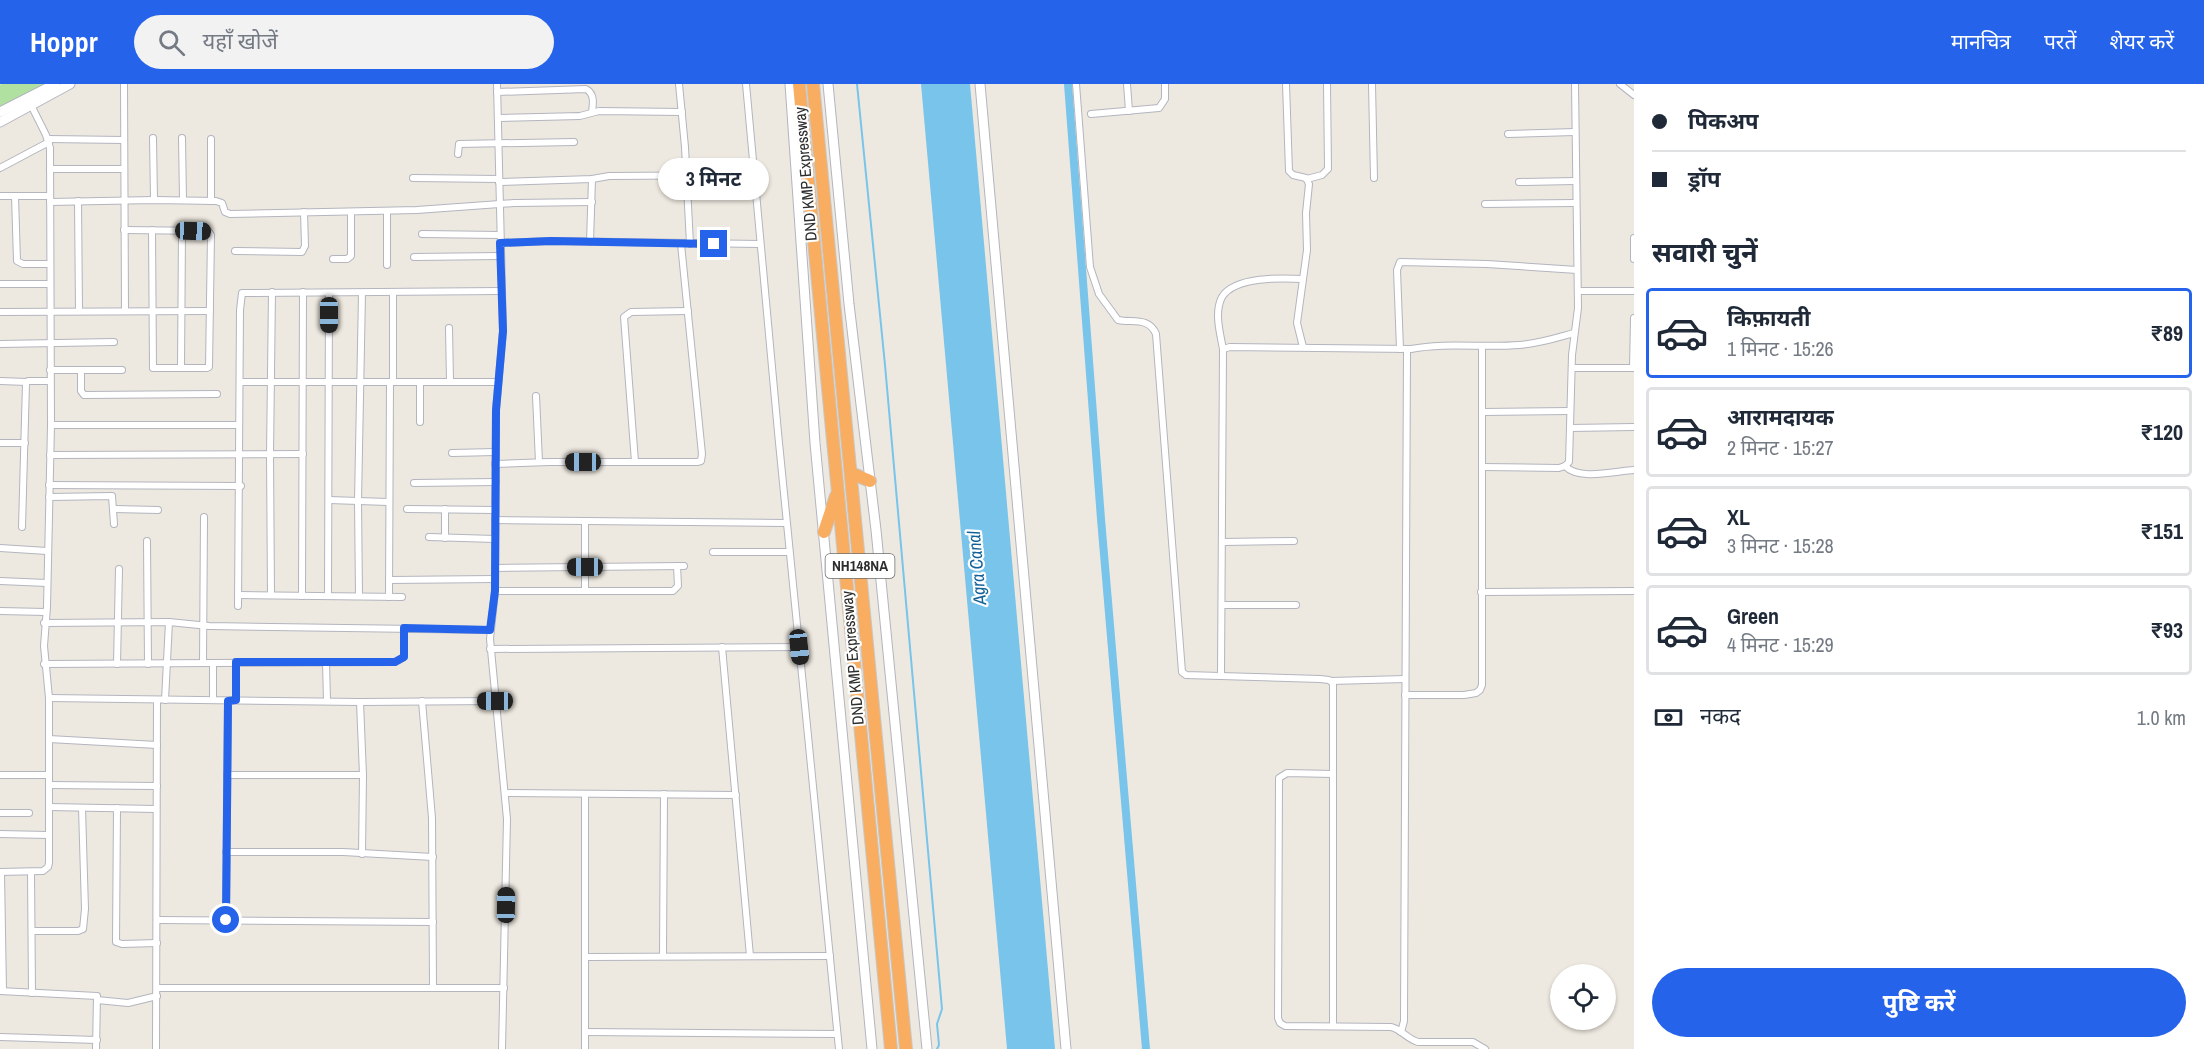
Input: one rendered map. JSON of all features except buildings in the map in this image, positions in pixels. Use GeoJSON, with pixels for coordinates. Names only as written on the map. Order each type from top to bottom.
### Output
{"type":"FeatureCollection","features":[{"type":"Feature","properties":{"kind":"highway","name":"DND KMP Expressway"},"geometry":{"type":"LineString","coordinates":[[799,84],[891,1049]]}},
{"type":"Feature","properties":{"kind":"highway","name":"DND KMP Expressway"},"geometry":{"type":"LineString","coordinates":[[813,84],[906,1049]]}},
{"type":"Feature","properties":{"kind":"highway"},"geometry":{"type":"LineString","coordinates":[[851,473],[870,481]]}},
{"type":"Feature","properties":{"kind":"highway"},"geometry":{"type":"LineString","coordinates":[[824,532],[837,492]]}},
{"type":"Feature","properties":{"kind":"street"},"geometry":{"type":"LineString","coordinates":[[0,112],[55,84]]}},
{"type":"Feature","properties":{"kind":"street"},"geometry":{"type":"LineString","coordinates":[[0,122],[70,84]]}},
{"type":"Feature","properties":{"kind":"street"},"geometry":{"type":"LineString","coordinates":[[124,84],[125,311]]}},
{"type":"Feature","properties":{"kind":"street"},"geometry":{"type":"LineString","coordinates":[[679,84],[690,244]]}},
{"type":"Feature","properties":{"kind":"street"},"geometry":{"type":"LineString","coordinates":[[746,84],[786,523],[839,1049]]}},
{"type":"Feature","properties":{"kind":"street"},"geometry":{"type":"LineString","coordinates":[[790,84],[824,532],[872,1049]]}},
{"type":"Feature","properties":{"kind":"street"},"geometry":{"type":"LineString","coordinates":[[828,84],[927,1049]]}},
{"type":"Feature","properties":{"kind":"street"},"geometry":{"type":"LineString","coordinates":[[980,84],[1066,1049]]}},
{"type":"Feature","properties":{"kind":"street"},"geometry":{"type":"LineString","coordinates":[[1076,84],[1090,267],[1095,287],[1118,320],[1144,322],[1152,326],[1156,334],[1180,668],[1183,674],[1331,681],[1405,679]]}},
{"type":"Feature","properties":{"kind":"street"},"geometry":{"type":"LineString","coordinates":[[1127,84],[1129,111]]}},
{"type":"Feature","properties":{"kind":"street"},"geometry":{"type":"LineString","coordinates":[[1091,114],[1156,109],[1162,106],[1165,99],[1165,84]]}},
{"type":"Feature","properties":{"kind":"street"},"geometry":{"type":"LineString","coordinates":[[1286,84],[1289,171],[1293,176],[1307,179],[1322,175],[1328,169],[1327,84]]}},
{"type":"Feature","properties":{"kind":"street"},"geometry":{"type":"LineString","coordinates":[[1372,84],[1374,178]]}},
{"type":"Feature","properties":{"kind":"street"},"geometry":{"type":"LineString","coordinates":[[1565,466],[1569,459],[1572,368],[1578,291],[1575,84]]}},
{"type":"Feature","properties":{"kind":"street"},"geometry":{"type":"LineString","coordinates":[[1620,84],[1634,95]]}},
{"type":"Feature","properties":{"kind":"street"},"geometry":{"type":"LineString","coordinates":[[502,1049],[507,840],[505,793],[490,649],[495,591],[495,452],[503,331],[497,88],[586,89],[592,97],[592,112]]}},
{"type":"Feature","properties":{"kind":"street"},"geometry":{"type":"LineString","coordinates":[[31,105],[49,141],[50,169],[51,425],[44,623],[44,664],[49,698],[48,867],[43,871],[0,872],[2,991],[97,996],[96,1049]]}},
{"type":"Feature","properties":{"kind":"street"},"geometry":{"type":"LineString","coordinates":[[498,118],[572,116],[592,112],[682,112]]}},
{"type":"Feature","properties":{"kind":"street"},"geometry":{"type":"LineString","coordinates":[[1508,134],[1575,132]]}},
{"type":"Feature","properties":{"kind":"street"},"geometry":{"type":"LineString","coordinates":[[153,138],[154,200]]}},
{"type":"Feature","properties":{"kind":"street"},"geometry":{"type":"LineString","coordinates":[[182,138],[183,200]]}},
{"type":"Feature","properties":{"kind":"street"},"geometry":{"type":"LineString","coordinates":[[211,139],[211,201]]}},
{"type":"Feature","properties":{"kind":"street"},"geometry":{"type":"LineString","coordinates":[[0,168],[49,141],[124,140]]}},
{"type":"Feature","properties":{"kind":"street"},"geometry":{"type":"LineString","coordinates":[[458,154],[459,144],[574,142]]}},
{"type":"Feature","properties":{"kind":"street"},"geometry":{"type":"LineString","coordinates":[[50,169],[124,169]]}},
{"type":"Feature","properties":{"kind":"street"},"geometry":{"type":"LineString","coordinates":[[413,178],[499,180],[592,179],[609,176],[754,175]]}},
{"type":"Feature","properties":{"kind":"street"},"geometry":{"type":"LineString","coordinates":[[590,243],[592,179]]}},
{"type":"Feature","properties":{"kind":"street"},"geometry":{"type":"LineString","coordinates":[[1303,347],[1297,323],[1307,241],[1307,179]]}},
{"type":"Feature","properties":{"kind":"street"},"geometry":{"type":"LineString","coordinates":[[1519,182],[1575,182]]}},
{"type":"Feature","properties":{"kind":"street"},"geometry":{"type":"LineString","coordinates":[[0,196],[78,201],[211,201],[221,202],[225,212],[230,214],[387,211],[499,204],[592,202]]}},
{"type":"Feature","properties":{"kind":"street"},"geometry":{"type":"LineString","coordinates":[[15,196],[17,261],[23,264],[49,264]]}},
{"type":"Feature","properties":{"kind":"street"},"geometry":{"type":"LineString","coordinates":[[78,201],[80,311]]}},
{"type":"Feature","properties":{"kind":"street"},"geometry":{"type":"LineString","coordinates":[[1485,204],[1576,203]]}},
{"type":"Feature","properties":{"kind":"street"},"geometry":{"type":"LineString","coordinates":[[387,211],[387,265]]}},
{"type":"Feature","properties":{"kind":"street"},"geometry":{"type":"LineString","coordinates":[[234,251],[302,252],[305,246],[304,212]]}},
{"type":"Feature","properties":{"kind":"street"},"geometry":{"type":"LineString","coordinates":[[333,259],[347,259],[351,256],[351,212]]}},
{"type":"Feature","properties":{"kind":"street"},"geometry":{"type":"LineString","coordinates":[[124,230],[152,230],[208,231],[211,235],[209,367],[152,367],[152,230]]}},
{"type":"Feature","properties":{"kind":"street"},"geometry":{"type":"LineString","coordinates":[[181,368],[182,231]]}},
{"type":"Feature","properties":{"kind":"street"},"geometry":{"type":"LineString","coordinates":[[422,234],[590,243],[760,244]]}},
{"type":"Feature","properties":{"kind":"street"},"geometry":{"type":"LineString","coordinates":[[1634,238],[1634,259]]}},
{"type":"Feature","properties":{"kind":"street"},"geometry":{"type":"LineString","coordinates":[[495,464],[697,462],[702,458],[681,244]]}},
{"type":"Feature","properties":{"kind":"street"},"geometry":{"type":"LineString","coordinates":[[414,257],[500,256]]}},
{"type":"Feature","properties":{"kind":"street"},"geometry":{"type":"LineString","coordinates":[[1401,1032],[1404,1021],[1405,695],[1403,349],[1396,270],[1400,262],[1487,264],[1577,270]]}},
{"type":"Feature","properties":{"kind":"street"},"geometry":{"type":"LineString","coordinates":[[1221,675],[1223,349],[1218,325],[1221,299],[1228,290],[1262,278],[1303,279]]}},
{"type":"Feature","properties":{"kind":"street"},"geometry":{"type":"LineString","coordinates":[[0,284],[50,284]]}},
{"type":"Feature","properties":{"kind":"street"},"geometry":{"type":"LineString","coordinates":[[238,606],[241,486],[239,424],[241,296],[244,292],[501,291]]}},
{"type":"Feature","properties":{"kind":"street"},"geometry":{"type":"LineString","coordinates":[[1578,291],[1634,291]]}},
{"type":"Feature","properties":{"kind":"street"},"geometry":{"type":"LineString","coordinates":[[271,595],[272,292]]}},
{"type":"Feature","properties":{"kind":"street"},"geometry":{"type":"LineString","coordinates":[[302,596],[303,292]]}},
{"type":"Feature","properties":{"kind":"street"},"geometry":{"type":"LineString","coordinates":[[328,596],[329,292]]}},
{"type":"Feature","properties":{"kind":"street"},"geometry":{"type":"LineString","coordinates":[[359,596],[358,501],[362,292]]}},
{"type":"Feature","properties":{"kind":"street"},"geometry":{"type":"LineString","coordinates":[[389,597],[388,502],[393,292]]}},
{"type":"Feature","properties":{"kind":"street"},"geometry":{"type":"LineString","coordinates":[[0,312],[210,311]]}},
{"type":"Feature","properties":{"kind":"street"},"geometry":{"type":"LineString","coordinates":[[635,462],[624,317],[631,312],[688,311]]}},
{"type":"Feature","properties":{"kind":"street"},"geometry":{"type":"LineString","coordinates":[[1572,368],[1634,368],[1634,318]]}},
{"type":"Feature","properties":{"kind":"street"},"geometry":{"type":"LineString","coordinates":[[449,327],[450,382]]}},
{"type":"Feature","properties":{"kind":"street"},"geometry":{"type":"LineString","coordinates":[[1223,349],[1230,347],[1403,349],[1431,346],[1531,344],[1574,333]]}},
{"type":"Feature","properties":{"kind":"street"},"geometry":{"type":"LineString","coordinates":[[0,344],[114,342]]}},
{"type":"Feature","properties":{"kind":"street"},"geometry":{"type":"LineString","coordinates":[[1405,695],[1464,695],[1480,690],[1483,676],[1482,346]]}},
{"type":"Feature","properties":{"kind":"street"},"geometry":{"type":"LineString","coordinates":[[50,370],[122,370]]}},
{"type":"Feature","properties":{"kind":"street"},"geometry":{"type":"LineString","coordinates":[[81,370],[81,391],[84,394],[217,394]]}},
{"type":"Feature","properties":{"kind":"street"},"geometry":{"type":"LineString","coordinates":[[0,381],[50,381]]}},
{"type":"Feature","properties":{"kind":"street"},"geometry":{"type":"LineString","coordinates":[[22,526],[27,382]]}},
{"type":"Feature","properties":{"kind":"street"},"geometry":{"type":"LineString","coordinates":[[241,382],[498,382]]}},
{"type":"Feature","properties":{"kind":"street"},"geometry":{"type":"LineString","coordinates":[[420,382],[420,422]]}},
{"type":"Feature","properties":{"kind":"street"},"geometry":{"type":"LineString","coordinates":[[536,396],[539,462]]}},
{"type":"Feature","properties":{"kind":"street"},"geometry":{"type":"LineString","coordinates":[[1482,412],[1570,411]]}},
{"type":"Feature","properties":{"kind":"street"},"geometry":{"type":"LineString","coordinates":[[51,425],[239,424]]}},
{"type":"Feature","properties":{"kind":"street"},"geometry":{"type":"LineString","coordinates":[[1570,428],[1634,427]]}},
{"type":"Feature","properties":{"kind":"street"},"geometry":{"type":"LineString","coordinates":[[0,442],[25,443]]}},
{"type":"Feature","properties":{"kind":"street"},"geometry":{"type":"LineString","coordinates":[[452,453],[495,452]]}},
{"type":"Feature","properties":{"kind":"street"},"geometry":{"type":"LineString","coordinates":[[50,454],[303,454]]}},
{"type":"Feature","properties":{"kind":"street"},"geometry":{"type":"LineString","coordinates":[[1482,467],[1565,466],[1571,472],[1580,474],[1634,470]]}},
{"type":"Feature","properties":{"kind":"street"},"geometry":{"type":"LineString","coordinates":[[414,483],[496,482]]}},
{"type":"Feature","properties":{"kind":"street"},"geometry":{"type":"LineString","coordinates":[[49,485],[241,486]]}},
{"type":"Feature","properties":{"kind":"street"},"geometry":{"type":"LineString","coordinates":[[49,497],[110,496],[114,498],[114,524]]}},
{"type":"Feature","properties":{"kind":"street"},"geometry":{"type":"LineString","coordinates":[[329,500],[388,502]]}},
{"type":"Feature","properties":{"kind":"street"},"geometry":{"type":"LineString","coordinates":[[114,509],[158,510]]}},
{"type":"Feature","properties":{"kind":"street"},"geometry":{"type":"LineString","coordinates":[[407,509],[495,510]]}},
{"type":"Feature","properties":{"kind":"street"},"geometry":{"type":"LineString","coordinates":[[445,538],[446,509]]}},
{"type":"Feature","properties":{"kind":"street"},"geometry":{"type":"LineString","coordinates":[[203,663],[204,517]]}},
{"type":"Feature","properties":{"kind":"street"},"geometry":{"type":"LineString","coordinates":[[495,520],[786,523]]}},
{"type":"Feature","properties":{"kind":"street"},"geometry":{"type":"LineString","coordinates":[[585,522],[585,591]]}},
{"type":"Feature","properties":{"kind":"street"},"geometry":{"type":"LineString","coordinates":[[429,537],[495,539]]}},
{"type":"Feature","properties":{"kind":"street"},"geometry":{"type":"LineString","coordinates":[[147,541],[148,664]]}},
{"type":"Feature","properties":{"kind":"street"},"geometry":{"type":"LineString","coordinates":[[1222,542],[1294,541]]}},
{"type":"Feature","properties":{"kind":"street"},"geometry":{"type":"LineString","coordinates":[[0,548],[47,551]]}},
{"type":"Feature","properties":{"kind":"street"},"geometry":{"type":"LineString","coordinates":[[713,552],[789,552]]}},
{"type":"Feature","properties":{"kind":"street"},"geometry":{"type":"LineString","coordinates":[[495,568],[681,566],[678,586],[673,591],[495,591]]}},
{"type":"Feature","properties":{"kind":"street"},"geometry":{"type":"LineString","coordinates":[[117,664],[119,569]]}},
{"type":"Feature","properties":{"kind":"street"},"geometry":{"type":"LineString","coordinates":[[389,580],[495,579]]}},
{"type":"Feature","properties":{"kind":"street"},"geometry":{"type":"LineString","coordinates":[[0,581],[47,584]]}},
{"type":"Feature","properties":{"kind":"street"},"geometry":{"type":"LineString","coordinates":[[1481,592],[1634,591]]}},
{"type":"Feature","properties":{"kind":"street"},"geometry":{"type":"LineString","coordinates":[[239,595],[402,597]]}},
{"type":"Feature","properties":{"kind":"street"},"geometry":{"type":"LineString","coordinates":[[1222,605],[1296,606]]}},
{"type":"Feature","properties":{"kind":"street"},"geometry":{"type":"LineString","coordinates":[[0,611],[46,612]]}},
{"type":"Feature","properties":{"kind":"street"},"geometry":{"type":"LineString","coordinates":[[165,700],[169,622]]}},
{"type":"Feature","properties":{"kind":"street"},"geometry":{"type":"LineString","coordinates":[[44,623],[169,622],[490,630]]}},
{"type":"Feature","properties":{"kind":"street"},"geometry":{"type":"LineString","coordinates":[[44,664],[390,662],[402,660],[405,653],[404,628]]}},
{"type":"Feature","properties":{"kind":"street"},"geometry":{"type":"LineString","coordinates":[[722,647],[750,956]]}},
{"type":"Feature","properties":{"kind":"street"},"geometry":{"type":"LineString","coordinates":[[490,649],[799,647]]}},
{"type":"Feature","properties":{"kind":"street"},"geometry":{"type":"LineString","coordinates":[[226,920],[227,775],[236,662]]}},
{"type":"Feature","properties":{"kind":"street"},"geometry":{"type":"LineString","coordinates":[[326,662],[327,701]]}},
{"type":"Feature","properties":{"kind":"street"},"geometry":{"type":"LineString","coordinates":[[213,663],[213,700]]}},
{"type":"Feature","properties":{"kind":"street"},"geometry":{"type":"LineString","coordinates":[[1331,681],[1334,689],[1334,1026]]}},
{"type":"Feature","properties":{"kind":"street"},"geometry":{"type":"LineString","coordinates":[[49,698],[360,702],[495,701]]}},
{"type":"Feature","properties":{"kind":"street"},"geometry":{"type":"LineString","coordinates":[[156,1049],[157,700]]}},
{"type":"Feature","properties":{"kind":"street"},"geometry":{"type":"LineString","coordinates":[[422,701],[431,800],[433,987]]}},
{"type":"Feature","properties":{"kind":"street"},"geometry":{"type":"LineString","coordinates":[[360,702],[363,775],[362,854]]}},
{"type":"Feature","properties":{"kind":"street"},"geometry":{"type":"LineString","coordinates":[[49,739],[157,745]]}},
{"type":"Feature","properties":{"kind":"street"},"geometry":{"type":"LineString","coordinates":[[1333,774],[1287,773],[1279,778],[1278,1018],[1280,1023],[1285,1026],[1391,1027],[1407,1038],[1418,1042],[1473,1042],[1485,1049]]}},
{"type":"Feature","properties":{"kind":"street"},"geometry":{"type":"LineString","coordinates":[[0,775],[49,775]]}},
{"type":"Feature","properties":{"kind":"street"},"geometry":{"type":"LineString","coordinates":[[227,775],[363,775]]}},
{"type":"Feature","properties":{"kind":"street"},"geometry":{"type":"LineString","coordinates":[[49,784],[157,786]]}},
{"type":"Feature","properties":{"kind":"street"},"geometry":{"type":"LineString","coordinates":[[505,793],[736,795]]}},
{"type":"Feature","properties":{"kind":"street"},"geometry":{"type":"LineString","coordinates":[[663,955],[664,794]]}},
{"type":"Feature","properties":{"kind":"street"},"geometry":{"type":"LineString","coordinates":[[585,795],[585,1049]]}},
{"type":"Feature","properties":{"kind":"street"},"geometry":{"type":"LineString","coordinates":[[49,807],[156,809]]}},
{"type":"Feature","properties":{"kind":"street"},"geometry":{"type":"LineString","coordinates":[[33,931],[78,931],[83,928],[85,909],[82,808]]}},
{"type":"Feature","properties":{"kind":"street"},"geometry":{"type":"LineString","coordinates":[[117,808],[116,942],[122,944],[157,943]]}},
{"type":"Feature","properties":{"kind":"street"},"geometry":{"type":"LineString","coordinates":[[0,813],[28,813]]}},
{"type":"Feature","properties":{"kind":"street"},"geometry":{"type":"LineString","coordinates":[[0,834],[48,835]]}},
{"type":"Feature","properties":{"kind":"street"},"geometry":{"type":"LineString","coordinates":[[226,852],[362,854],[433,858]]}},
{"type":"Feature","properties":{"kind":"street"},"geometry":{"type":"LineString","coordinates":[[31,872],[32,993]]}},
{"type":"Feature","properties":{"kind":"street"},"geometry":{"type":"LineString","coordinates":[[157,920],[433,922]]}},
{"type":"Feature","properties":{"kind":"street"},"geometry":{"type":"LineString","coordinates":[[586,957],[830,956]]}},
{"type":"Feature","properties":{"kind":"street"},"geometry":{"type":"LineString","coordinates":[[97,1000],[128,1003],[157,992],[433,987],[504,988]]}},
{"type":"Feature","properties":{"kind":"street"},"geometry":{"type":"LineString","coordinates":[[585,1032],[837,1034]]}},
{"type":"Feature","properties":{"kind":"street"},"geometry":{"type":"LineString","coordinates":[[0,1037],[97,1040]]}},
{"type":"Feature","properties":{"kind":"green space"},"geometry":{"type":"Polygon","coordinates":[[[46,84],[0,108],[0,85],[46,84]]]}},
{"type":"Feature","properties":{"kind":"water","name":"Agra Canal"},"geometry":{"type":"Polygon","coordinates":[[[921,84],[970,84],[1055,1049],[1007,1049],[921,84]]]}},
{"type":"Feature","properties":{"kind":"waterway"},"geometry":{"type":"LineString","coordinates":[[857,84],[885,365],[942,1009],[937,1024],[939,1045],[937,1049]]}},
{"type":"Feature","properties":{"kind":"waterway"},"geometry":{"type":"LineString","coordinates":[[1068,84],[1101,519],[1146,1049]]}},
{"type":"Feature","properties":{"kind":"route"},"geometry":{"type":"LineString","coordinates":[[226,920],[228,701],[236,700],[236,662],[395,662],[404,657],[404,628],[490,630],[495,591],[496,410],[503,331],[500,243],[551,241],[714,244]]}}]}
